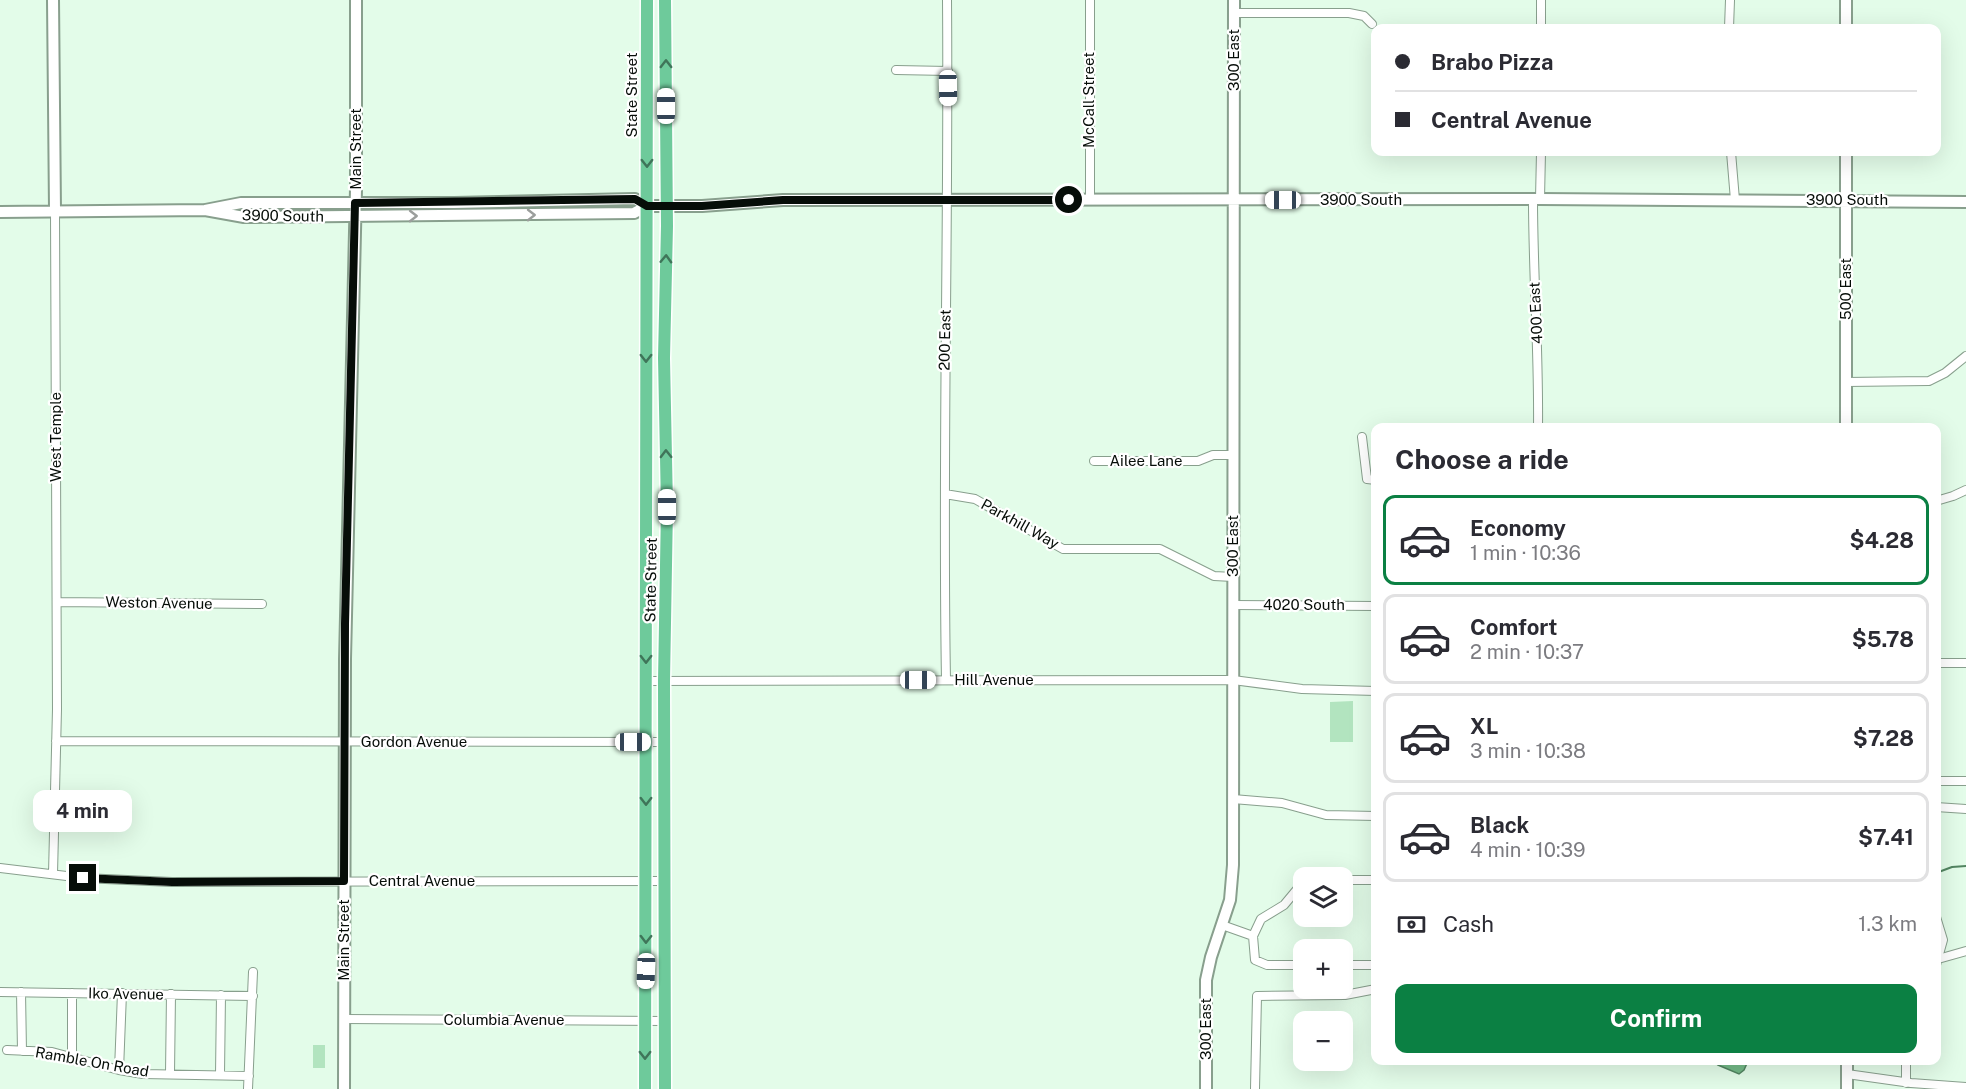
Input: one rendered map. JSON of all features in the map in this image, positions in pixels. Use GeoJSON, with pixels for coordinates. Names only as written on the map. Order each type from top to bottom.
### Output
{"type":"FeatureCollection","features":[{"type":"Feature","properties":{"kind":"main road","name":"State Street"},"geometry":{"type":"LineString","coordinates":[[645,1089],[647,0]]}},
{"type":"Feature","properties":{"kind":"main road","name":"State Street"},"geometry":{"type":"LineString","coordinates":[[665,0],[667,206],[664,358],[667,495],[664,681],[665,1089]]}},
{"type":"Feature","properties":{"kind":"street","name":"West Temple"},"geometry":{"type":"LineString","coordinates":[[53,0],[57,602],[53,874]]}},
{"type":"Feature","properties":{"kind":"street","name":"Main Street"},"geometry":{"type":"LineString","coordinates":[[344,1089],[344,742],[355,217],[356,0]]}},
{"type":"Feature","properties":{"kind":"street","name":"200 East"},"geometry":{"type":"LineString","coordinates":[[946,680],[947,0]]}},
{"type":"Feature","properties":{"kind":"street","name":"McCall Street"},"geometry":{"type":"LineString","coordinates":[[1090,0],[1090,200]]}},
{"type":"Feature","properties":{"kind":"street","name":"300 East"},"geometry":{"type":"LineString","coordinates":[[1206,1089],[1206,980],[1232,886],[1234,0]]}},
{"type":"Feature","properties":{"kind":"street"},"geometry":{"type":"LineString","coordinates":[[1540,0],[1541,24]]}},
{"type":"Feature","properties":{"kind":"street"},"geometry":{"type":"LineString","coordinates":[[1730,0],[1730,24]]}},
{"type":"Feature","properties":{"kind":"street"},"geometry":{"type":"LineString","coordinates":[[1846,0],[1846,24]]}},
{"type":"Feature","properties":{"kind":"street"},"geometry":{"type":"LineString","coordinates":[[1234,13],[1349,13],[1364,16],[1372,24]]}},
{"type":"Feature","properties":{"kind":"street"},"geometry":{"type":"LineString","coordinates":[[896,70],[948,71]]}},
{"type":"Feature","properties":{"kind":"street","name":"400 East"},"geometry":{"type":"LineString","coordinates":[[1538,423],[1539,361],[1533,255],[1540,156]]}},
{"type":"Feature","properties":{"kind":"street"},"geometry":{"type":"LineString","coordinates":[[1731,156],[1735,200]]}},
{"type":"Feature","properties":{"kind":"street","name":"500 East"},"geometry":{"type":"LineString","coordinates":[[1846,156],[1846,423]]}},
{"type":"Feature","properties":{"kind":"street","name":"3900 South"},"geometry":{"type":"LineString","coordinates":[[205,210],[241,203],[635,199],[647,206]]}},
{"type":"Feature","properties":{"kind":"street","name":"3900 South"},"geometry":{"type":"LineString","coordinates":[[0,212],[205,210],[244,217],[634,213],[647,206],[783,200],[1537,199],[1966,202]]}},
{"type":"Feature","properties":{"kind":"street"},"geometry":{"type":"LineString","coordinates":[[1846,382],[1929,381],[1945,373],[1966,356]]}},
{"type":"Feature","properties":{"kind":"street"},"geometry":{"type":"LineString","coordinates":[[1362,437],[1367,479],[1371,479]]}},
{"type":"Feature","properties":{"kind":"street","name":"Ailee Lane"},"geometry":{"type":"LineString","coordinates":[[1094,461],[1194,461],[1213,455],[1233,455]]}},
{"type":"Feature","properties":{"kind":"street"},"geometry":{"type":"LineString","coordinates":[[1941,499],[1966,490]]}},
{"type":"Feature","properties":{"kind":"street","name":"Parkhill Way"},"geometry":{"type":"LineString","coordinates":[[945,494],[975,499],[1063,549],[1160,549],[1214,576],[1233,577]]}},
{"type":"Feature","properties":{"kind":"street","name":"Weston Avenue"},"geometry":{"type":"LineString","coordinates":[[57,602],[262,604]]}},
{"type":"Feature","properties":{"kind":"street","name":"4020 South"},"geometry":{"type":"LineString","coordinates":[[1233,605],[1371,606]]}},
{"type":"Feature","properties":{"kind":"street"},"geometry":{"type":"LineString","coordinates":[[1941,663],[1966,663]]}},
{"type":"Feature","properties":{"kind":"street","name":"Hill Avenue"},"geometry":{"type":"LineString","coordinates":[[646,681],[1233,680],[1302,689],[1371,691]]}},
{"type":"Feature","properties":{"kind":"street","name":"Gordon Avenue"},"geometry":{"type":"LineString","coordinates":[[56,741],[665,742]]}},
{"type":"Feature","properties":{"kind":"street"},"geometry":{"type":"LineString","coordinates":[[1941,781],[1966,781]]}},
{"type":"Feature","properties":{"kind":"street"},"geometry":{"type":"LineString","coordinates":[[1233,800],[1282,803],[1326,815],[1371,816]]}},
{"type":"Feature","properties":{"kind":"street"},"geometry":{"type":"LineString","coordinates":[[1941,807],[1966,809]]}},
{"type":"Feature","properties":{"kind":"street","name":"Central Avenue"},"geometry":{"type":"LineString","coordinates":[[0,868],[172,882],[664,881]]}},
{"type":"Feature","properties":{"kind":"street"},"geometry":{"type":"LineString","coordinates":[[1353,880],[1371,880]]}},
{"type":"Feature","properties":{"kind":"street"},"geometry":{"type":"LineString","coordinates":[[1293,894],[1284,905],[1261,919],[1253,936],[1255,960],[1267,965],[1293,965]]}},
{"type":"Feature","properties":{"kind":"street"},"geometry":{"type":"LineString","coordinates":[[1222,925],[1253,936]]}},
{"type":"Feature","properties":{"kind":"street"},"geometry":{"type":"LineString","coordinates":[[1941,960],[1966,951]]}},
{"type":"Feature","properties":{"kind":"street"},"geometry":{"type":"LineString","coordinates":[[1353,965],[1371,965]]}},
{"type":"Feature","properties":{"kind":"street"},"geometry":{"type":"LineString","coordinates":[[248,1089],[253,972]]}},
{"type":"Feature","properties":{"kind":"street"},"geometry":{"type":"LineString","coordinates":[[1255,1089],[1257,996],[1345,995],[1371,990]]}},
{"type":"Feature","properties":{"kind":"street","name":"Iko Avenue"},"geometry":{"type":"LineString","coordinates":[[0,992],[253,996]]}},
{"type":"Feature","properties":{"kind":"street"},"geometry":{"type":"LineString","coordinates":[[21,992],[22,1050]]}},
{"type":"Feature","properties":{"kind":"street"},"geometry":{"type":"LineString","coordinates":[[72,993],[72,1058]]}},
{"type":"Feature","properties":{"kind":"street"},"geometry":{"type":"LineString","coordinates":[[119,1070],[122,993]]}},
{"type":"Feature","properties":{"kind":"street"},"geometry":{"type":"LineString","coordinates":[[170,1074],[171,994]]}},
{"type":"Feature","properties":{"kind":"street"},"geometry":{"type":"LineString","coordinates":[[220,1075],[221,995]]}},
{"type":"Feature","properties":{"kind":"street","name":"Columbia Avenue"},"geometry":{"type":"LineString","coordinates":[[344,1019],[664,1021]]}},
{"type":"Feature","properties":{"kind":"street","name":"Ramble On Road"},"geometry":{"type":"LineString","coordinates":[[7,1050],[52,1052],[143,1074],[249,1076]]}},
{"type":"Feature","properties":{"kind":"street"},"geometry":{"type":"LineString","coordinates":[[1846,1065],[1847,1089]]}},
{"type":"Feature","properties":{"kind":"street"},"geometry":{"type":"LineString","coordinates":[[1906,1065],[1906,1083]]}},
{"type":"Feature","properties":{"kind":"street"},"geometry":{"type":"LineString","coordinates":[[1847,1074],[1906,1083],[1966,1087]]}},
{"type":"Feature","properties":{"kind":"shaded area"},"geometry":{"type":"Polygon","coordinates":[[[1353,701],[1353,742],[1330,742],[1330,702],[1353,701]]]}},
{"type":"Feature","properties":{"kind":"shaded area"},"geometry":{"type":"Polygon","coordinates":[[[313,1045],[325,1045],[325,1068],[313,1068],[313,1045]]]}},
{"type":"Feature","properties":{"kind":"shaded area"},"geometry":{"type":"Polygon","coordinates":[[[1718,1065],[1746,1065],[1739,1074],[1718,1065]]]}},
{"type":"Feature","properties":{"kind":"waterway"},"geometry":{"type":"LineString","coordinates":[[1941,871],[1952,867],[1966,866]]}},
{"type":"Feature","properties":{"kind":"route"},"geometry":{"type":"LineString","coordinates":[[83,878],[172,882],[344,881],[345,624],[355,203],[635,199],[647,206],[702,206],[783,200],[1069,200]]}}]}
